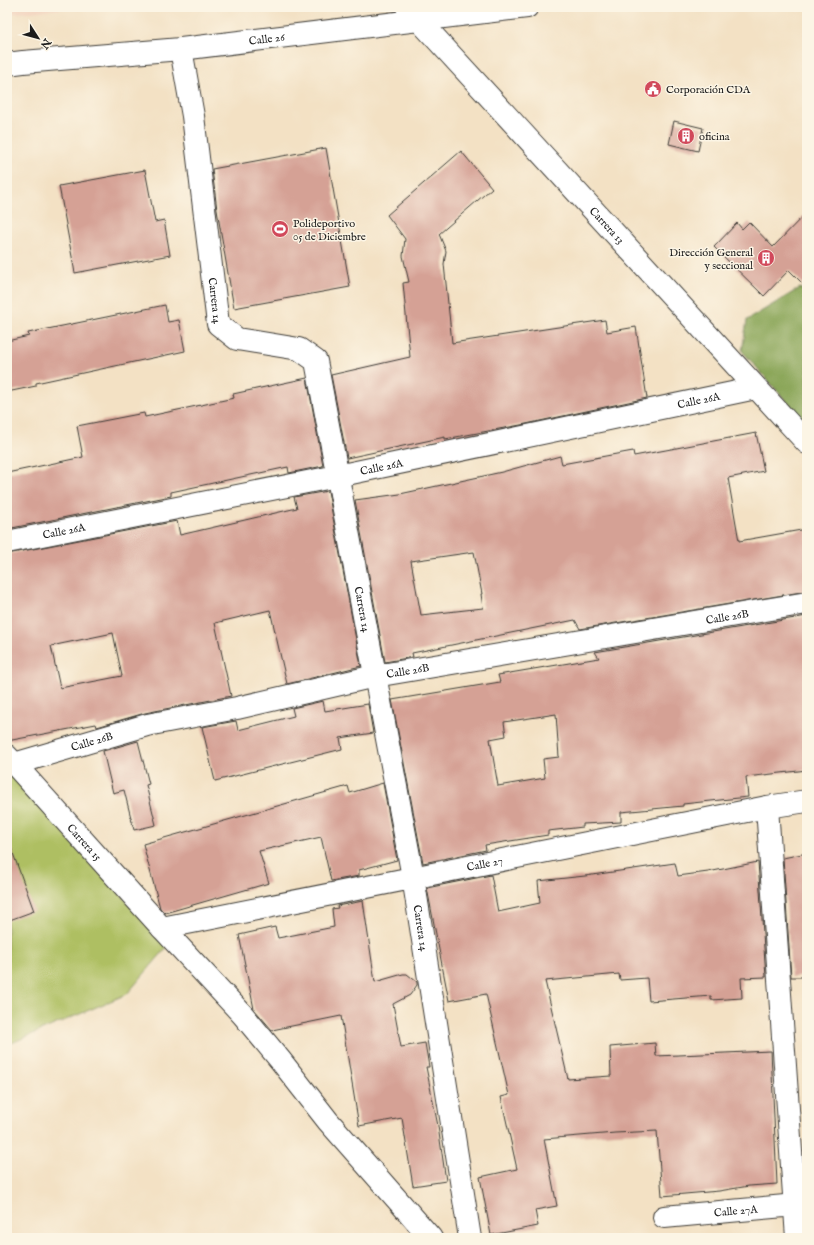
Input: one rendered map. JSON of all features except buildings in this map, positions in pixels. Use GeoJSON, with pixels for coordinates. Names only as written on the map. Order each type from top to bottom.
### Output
{"type":"FeatureCollection","features":[{"type":"Feature","properties":{"kind":"street","name":"Calle 26"},"geometry":{"type":"LineString","coordinates":[[7,64],[181,49],[412,14],[527,7]]}},
{"type":"Feature","properties":{"kind":"street","name":"Carrera 13"},"geometry":{"type":"LineString","coordinates":[[412,14],[807,443]]}},
{"type":"Feature","properties":{"kind":"street","name":"Carrera 14"},"geometry":{"type":"LineString","coordinates":[[181,49],[193,116],[218,324],[237,339],[299,349],[316,361],[413,877],[470,1238]]}},
{"type":"Feature","properties":{"kind":"street","name":"Calle 26A"},"geometry":{"type":"LineString","coordinates":[[7,542],[337,476],[756,388]]}},
{"type":"Feature","properties":{"kind":"street","name":"Calle 26B"},"geometry":{"type":"LineString","coordinates":[[10,760],[147,725],[237,708],[375,676],[807,603]]}},
{"type":"Feature","properties":{"kind":"street","name":"Carrera 15"},"geometry":{"type":"LineString","coordinates":[[10,760],[243,1016],[281,1061],[328,1121],[432,1238]]}},
{"type":"Feature","properties":{"kind":"street","name":"Calle 27"},"geometry":{"type":"LineString","coordinates":[[162,928],[767,807],[807,801]]}},
{"type":"Feature","properties":{"kind":"street"},"geometry":{"type":"LineString","coordinates":[[767,807],[801,1204],[797,1238]]}},
{"type":"Feature","properties":{"kind":"street","name":"Calle 27A"},"geometry":{"type":"LineString","coordinates":[[664,1217],[801,1204]]}},
{"type":"Feature","properties":{"kind":"shaded area"},"geometry":{"type":"Polygon","coordinates":[[[7,7],[84,7],[7,14],[7,7]]]}},
{"type":"Feature","properties":{"kind":"green space"},"geometry":{"type":"Polygon","coordinates":[[[800,288],[807,291],[807,425],[742,351],[747,320],[800,288]]]}},
{"type":"Feature","properties":{"kind":"green space"},"geometry":{"type":"Polygon","coordinates":[[[7,769],[168,946],[127,994],[7,1045],[7,769]]]}},
{"type":"Feature","properties":{"kind":"place","name":"Corporación CDA"},"geometry":{"type":"Point","coordinates":[653,89]}},
{"type":"Feature","properties":{"kind":"place","name":"oficina"},"geometry":{"type":"Point","coordinates":[686,136]}},
{"type":"Feature","properties":{"kind":"place","name":"Polideportivo 05 de Diciembre"},"geometry":{"type":"Point","coordinates":[280,229]}},
{"type":"Feature","properties":{"kind":"place","name":"Dirección General y seccional"},"geometry":{"type":"Point","coordinates":[766,258]}}]}
